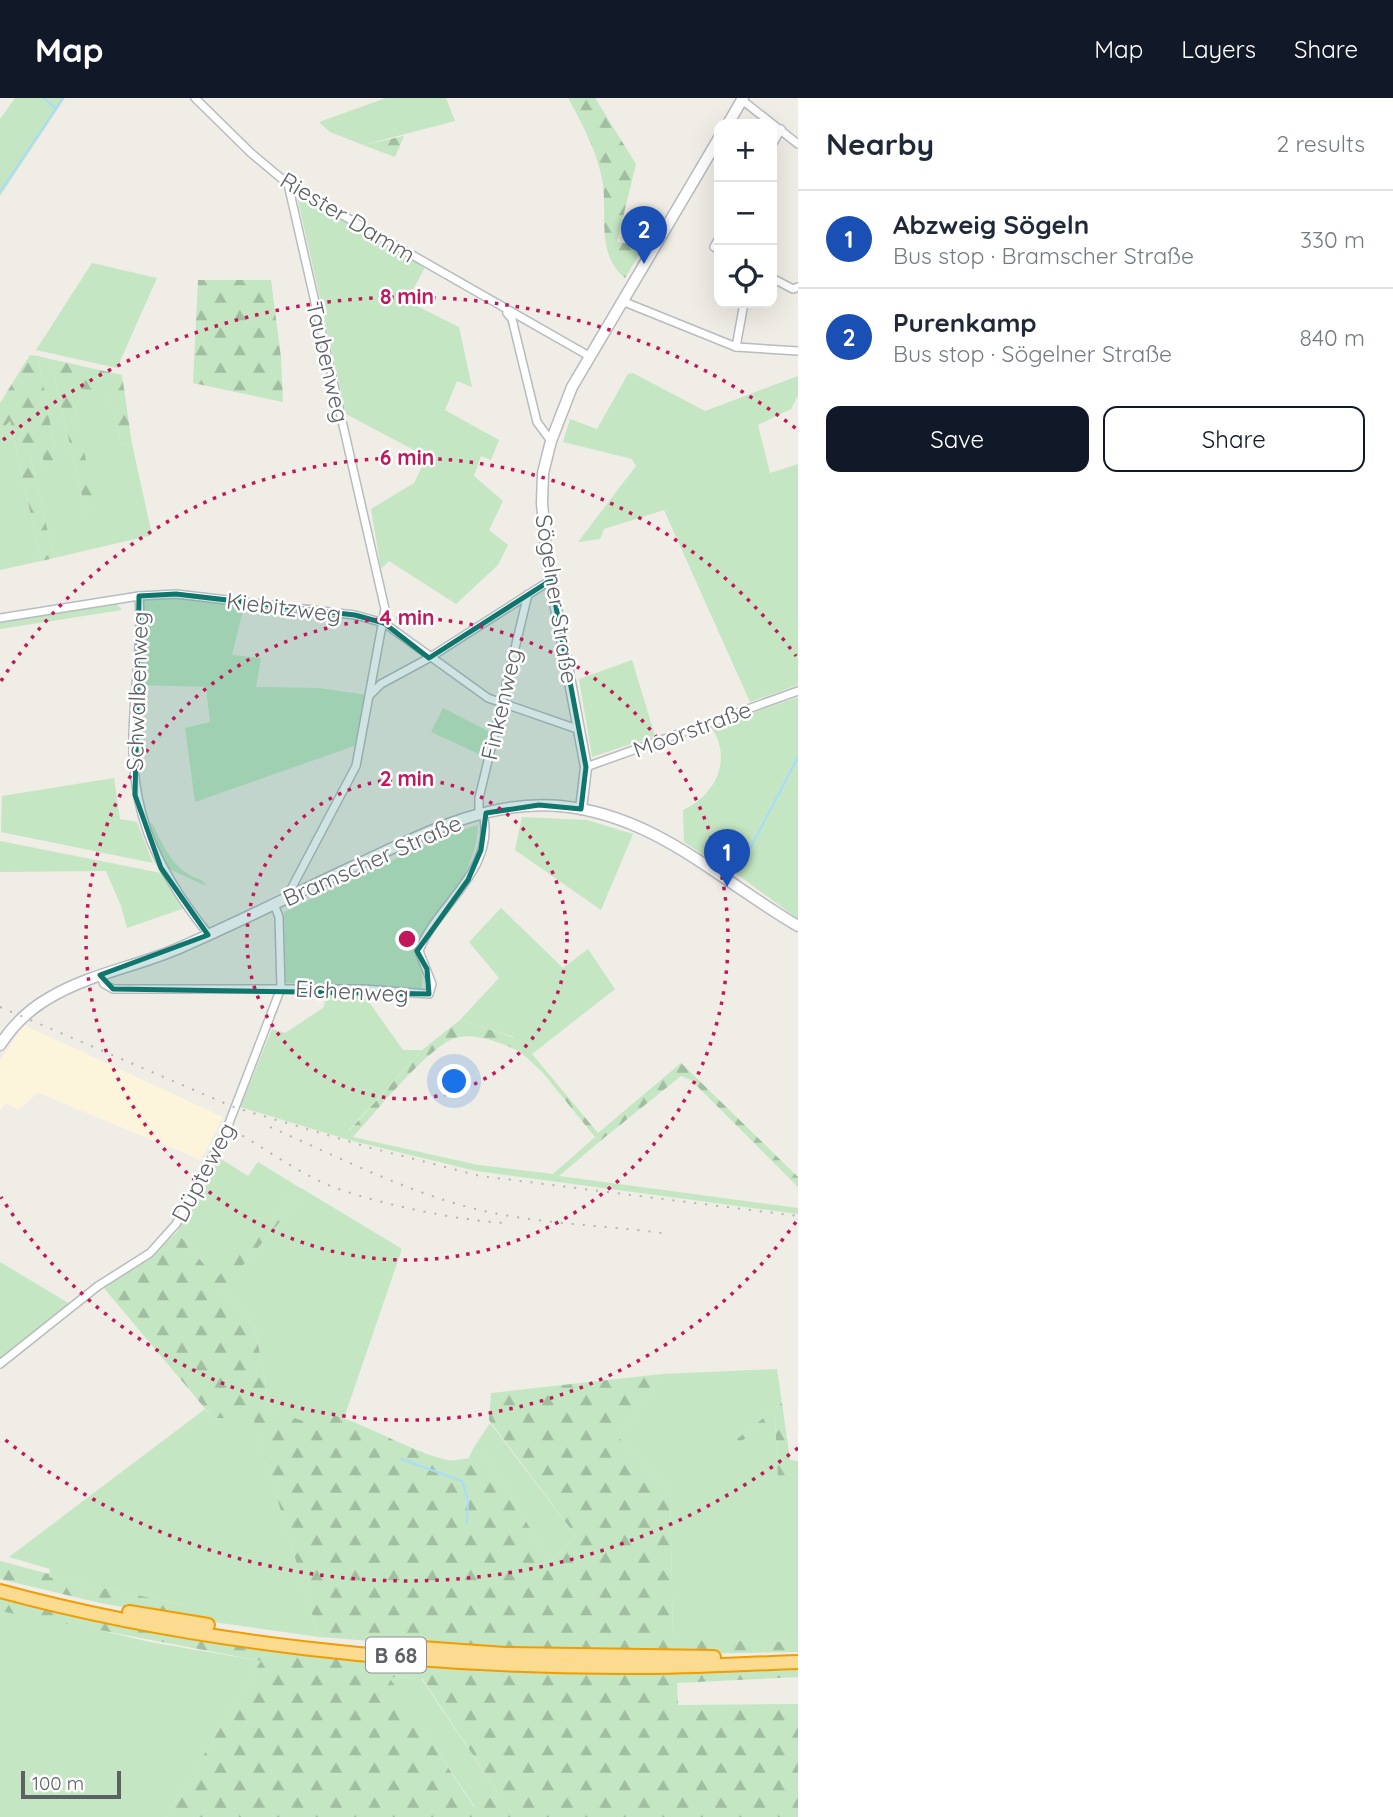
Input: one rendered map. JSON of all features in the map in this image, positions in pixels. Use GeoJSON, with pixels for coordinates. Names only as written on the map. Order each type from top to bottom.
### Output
{"type":"FeatureCollection","features":[{"type":"Feature","properties":{"kind":"highway","name":"B 68"},"geometry":{"type":"LineString","coordinates":[[0,1583],[92,1605],[327,1642],[505,1654],[798,1656]]}},
{"type":"Feature","properties":{"kind":"highway","name":"B 68"},"geometry":{"type":"LineString","coordinates":[[0,1591],[169,1628],[326,1649],[516,1665],[620,1668],[798,1662]]}},
{"type":"Feature","properties":{"kind":"street","name":"Riester Damm"},"geometry":{"type":"LineString","coordinates":[[195,98],[251,153],[288,184],[589,356]]}},
{"type":"Feature","properties":{"kind":"street"},"geometry":{"type":"LineString","coordinates":[[731,119],[743,99],[798,144]]}},
{"type":"Feature","properties":{"kind":"street"},"geometry":{"type":"LineString","coordinates":[[777,136],[781,129]]}},
{"type":"Feature","properties":{"kind":"street","name":"Sögelner Straße"},"geometry":{"type":"LineString","coordinates":[[581,809],[586,767],[551,580],[542,503],[543,473],[551,441],[568,396],[714,146]]}},
{"type":"Feature","properties":{"kind":"street","name":"Taubenweg"},"geometry":{"type":"LineString","coordinates":[[288,184],[385,609],[356,766],[290,891],[291,896]]}},
{"type":"Feature","properties":{"kind":"street"},"geometry":{"type":"LineString","coordinates":[[777,281],[793,289],[798,287]]}},
{"type":"Feature","properties":{"kind":"street"},"geometry":{"type":"LineString","coordinates":[[622,302],[736,347],[798,351]]}},
{"type":"Feature","properties":{"kind":"street"},"geometry":{"type":"LineString","coordinates":[[736,347],[743,308]]}},
{"type":"Feature","properties":{"kind":"street"},"geometry":{"type":"LineString","coordinates":[[505,310],[512,319],[537,422],[551,441]]}},
{"type":"Feature","properties":{"kind":"street"},"geometry":{"type":"LineString","coordinates":[[370,696],[381,684],[429,658],[551,580]]}},
{"type":"Feature","properties":{"kind":"street","name":"Kiebitzweg"},"geometry":{"type":"LineString","coordinates":[[0,618],[139,596],[176,594],[326,611],[384,622],[429,658],[499,704],[580,730]]}},
{"type":"Feature","properties":{"kind":"street","name":"Finkenweg"},"geometry":{"type":"LineString","coordinates":[[481,814],[479,798],[499,704],[528,594]]}},
{"type":"Feature","properties":{"kind":"street","name":"Schwalbenweg"},"geometry":{"type":"LineString","coordinates":[[139,596],[139,675],[132,765],[135,795],[142,821],[161,868],[209,935]]}},
{"type":"Feature","properties":{"kind":"street","name":"Moorstraße"},"geometry":{"type":"LineString","coordinates":[[586,767],[798,691]]}},
{"type":"Feature","properties":{"kind":"street","name":"Bramscher Straße"},"geometry":{"type":"LineString","coordinates":[[2,1039],[22,1016],[51,996],[209,935],[437,828],[481,814],[540,805],[581,809],[638,825],[677,844],[798,926]]}},
{"type":"Feature","properties":{"kind":"street","name":"Eichenweg"},"geometry":{"type":"LineString","coordinates":[[100,975],[104,984],[113,989],[281,988],[429,994],[432,984],[419,951],[468,880],[478,859],[484,837],[481,814]]}},
{"type":"Feature","properties":{"kind":"street","name":"Eichenweg"},"geometry":{"type":"LineString","coordinates":[[274,904],[279,917],[281,988]]}},
{"type":"Feature","properties":{"kind":"street","name":"Düpteweg"},"geometry":{"type":"LineString","coordinates":[[0,1364],[98,1286],[150,1253],[176,1224],[224,1136],[281,988]]}},
{"type":"Feature","properties":{"kind":"highlighted area"},"geometry":{"type":"Polygon","coordinates":[[[551,580],[586,767],[581,809],[539,805],[486,813],[481,850],[468,880],[417,951],[427,969],[429,994],[113,989],[100,975],[208,935],[161,868],[135,795],[139,596],[176,594],[355,615],[384,623],[429,658],[551,580]]]}},
{"type":"Feature","properties":{"kind":"shaded area"},"geometry":{"type":"Polygon","coordinates":[[[24,1025],[223,1117],[201,1160],[38,1093],[18,1110],[6,1103],[0,1110],[0,1060],[24,1025]]]}},
{"type":"Feature","properties":{"kind":"green space"},"geometry":{"type":"Polygon","coordinates":[[[15,98],[65,98],[0,196],[0,119],[15,98]]]}},
{"type":"Feature","properties":{"kind":"green space"},"geometry":{"type":"Polygon","coordinates":[[[386,98],[446,98],[455,121],[363,145],[330,132],[319,122],[386,98]]]}},
{"type":"Feature","properties":{"kind":"green space"},"geometry":{"type":"Polygon","coordinates":[[[568,98],[595,98],[636,164],[617,242],[644,246],[625,278],[609,256],[604,229],[603,187],[595,154],[568,98]]]}},
{"type":"Feature","properties":{"kind":"green space"},"geometry":{"type":"Polygon","coordinates":[[[404,136],[395,157],[363,145],[404,136]]]}},
{"type":"Feature","properties":{"kind":"green space"},"geometry":{"type":"Polygon","coordinates":[[[296,192],[425,267],[407,301],[459,327],[472,387],[457,381],[445,410],[499,440],[491,460],[481,456],[474,476],[503,501],[489,530],[508,545],[498,565],[456,604],[389,561],[381,569],[371,509],[414,483],[427,457],[346,414],[296,192]]]}},
{"type":"Feature","properties":{"kind":"green space"},"geometry":{"type":"Polygon","coordinates":[[[92,263],[157,278],[117,368],[36,350],[92,263]]]}},
{"type":"Feature","properties":{"kind":"green space"},"geometry":{"type":"Polygon","coordinates":[[[198,280],[271,280],[281,358],[283,402],[193,383],[198,280]]]}},
{"type":"Feature","properties":{"kind":"green space"},"geometry":{"type":"Polygon","coordinates":[[[30,355],[38,356],[55,449],[52,465],[45,468],[39,442],[28,446],[54,558],[41,561],[10,421],[0,431],[0,403],[30,355]]]}},
{"type":"Feature","properties":{"kind":"green space"},"geometry":{"type":"Polygon","coordinates":[[[38,356],[50,359],[86,513],[96,510],[70,387],[108,390],[121,445],[132,444],[152,535],[54,558],[28,446],[39,441],[45,467],[55,449],[38,356]]]}},
{"type":"Feature","properties":{"kind":"green space"},"geometry":{"type":"Polygon","coordinates":[[[50,359],[122,375],[132,444],[121,445],[108,391],[70,388],[97,510],[86,513],[50,359]]]}},
{"type":"Feature","properties":{"kind":"green space"},"geometry":{"type":"Polygon","coordinates":[[[633,373],[705,411],[798,376],[798,395],[791,409],[758,425],[770,473],[798,464],[798,685],[750,702],[664,510],[604,529],[600,539],[578,542],[636,466],[632,459],[563,442],[570,419],[597,429],[628,374],[633,373]]]}},
{"type":"Feature","properties":{"kind":"green space"},"geometry":{"type":"Polygon","coordinates":[[[10,421],[41,561],[0,570],[0,431],[10,421]]]}},
{"type":"Feature","properties":{"kind":"green space"},"geometry":{"type":"Polygon","coordinates":[[[142,597],[172,597],[244,606],[232,655],[261,658],[256,687],[319,688],[367,695],[357,745],[195,802],[185,728],[210,722],[206,687],[139,685],[142,597]]]}},
{"type":"Feature","properties":{"kind":"green space"},"geometry":{"type":"Polygon","coordinates":[[[114,601],[122,610],[0,629],[0,620],[114,601]]]}},
{"type":"Feature","properties":{"kind":"green space"},"geometry":{"type":"Polygon","coordinates":[[[632,660],[655,736],[592,757],[579,679],[632,660]]]}},
{"type":"Feature","properties":{"kind":"green space"},"geometry":{"type":"Polygon","coordinates":[[[798,697],[798,919],[722,863],[720,866],[684,842],[683,810],[704,795],[718,775],[721,751],[711,727],[798,697]]]}},
{"type":"Feature","properties":{"kind":"green space"},"geometry":{"type":"Polygon","coordinates":[[[443,708],[490,732],[481,755],[431,732],[443,708]]]}},
{"type":"Feature","properties":{"kind":"green space"},"geometry":{"type":"Polygon","coordinates":[[[114,778],[120,819],[137,822],[153,863],[1,832],[2,796],[114,778]]]}},
{"type":"Feature","properties":{"kind":"green space"},"geometry":{"type":"Polygon","coordinates":[[[522,817],[587,820],[633,834],[601,910],[515,850],[522,817]]]}},
{"type":"Feature","properties":{"kind":"green space"},"geometry":{"type":"Polygon","coordinates":[[[152,823],[177,865],[202,880],[206,886],[169,869],[148,824],[152,823]]]}},
{"type":"Feature","properties":{"kind":"green space"},"geometry":{"type":"Polygon","coordinates":[[[478,825],[476,842],[465,874],[416,946],[423,978],[421,989],[286,983],[284,912],[446,835],[478,825]]]}},
{"type":"Feature","properties":{"kind":"green space"},"geometry":{"type":"Polygon","coordinates":[[[0,841],[161,873],[185,908],[127,928],[106,871],[0,872],[0,841]]]}},
{"type":"Feature","properties":{"kind":"green space"},"geometry":{"type":"Polygon","coordinates":[[[501,908],[563,968],[588,949],[615,989],[527,1058],[519,1051],[514,1037],[460,1020],[499,978],[469,942],[501,908]]]}},
{"type":"Feature","properties":{"kind":"green space"},"geometry":{"type":"Polygon","coordinates":[[[328,994],[364,995],[403,1050],[422,1050],[348,1131],[353,1137],[478,1165],[553,1174],[595,1137],[599,1142],[559,1176],[798,1208],[798,1214],[476,1171],[349,1140],[240,1107],[272,1029],[285,1033],[323,1008],[328,994]]]}},
{"type":"Feature","properties":{"kind":"green space"},"geometry":{"type":"Polygon","coordinates":[[[460,1020],[515,1038],[519,1051],[479,1037],[455,1038],[431,1054],[402,1082],[353,1137],[348,1132],[422,1050],[460,1020]]]}},
{"type":"Feature","properties":{"kind":"green space"},"geometry":{"type":"Polygon","coordinates":[[[532,1054],[598,1133],[681,1063],[798,1177],[798,1187],[691,1080],[681,1076],[599,1142],[543,1073],[527,1058],[532,1054]]]}},
{"type":"Feature","properties":{"kind":"green space"},"geometry":{"type":"Polygon","coordinates":[[[218,1157],[248,1176],[258,1162],[297,1186],[216,1280],[177,1232],[218,1157]]]}},
{"type":"Feature","properties":{"kind":"green space"},"geometry":{"type":"Polygon","coordinates":[[[297,1186],[306,1191],[223,1289],[255,1327],[270,1411],[314,1424],[333,1415],[447,1460],[468,1459],[473,1449],[489,1462],[551,1562],[576,1536],[489,1420],[491,1393],[662,1374],[618,1437],[670,1488],[673,1640],[798,1642],[798,1652],[675,1654],[490,1650],[319,1637],[253,1418],[213,1418],[103,1287],[152,1256],[177,1232],[216,1279],[297,1186]]]}},
{"type":"Feature","properties":{"kind":"green space"},"geometry":{"type":"Polygon","coordinates":[[[306,1191],[402,1249],[344,1418],[333,1415],[314,1425],[270,1411],[255,1327],[223,1289],[306,1191]]]}},
{"type":"Feature","properties":{"kind":"green space"},"geometry":{"type":"Polygon","coordinates":[[[0,1262],[70,1304],[0,1360],[0,1262]]]}},
{"type":"Feature","properties":{"kind":"green space"},"geometry":{"type":"Polygon","coordinates":[[[777,1369],[782,1403],[737,1439],[739,1442],[775,1415],[778,1479],[798,1482],[798,1642],[673,1641],[670,1488],[618,1437],[662,1374],[777,1369]]]}},
{"type":"Feature","properties":{"kind":"green space"},"geometry":{"type":"Polygon","coordinates":[[[782,1403],[790,1460],[798,1461],[798,1482],[778,1480],[775,1416],[739,1443],[737,1439],[782,1403]]]}},
{"type":"Feature","properties":{"kind":"green space"},"geometry":{"type":"Polygon","coordinates":[[[205,1409],[213,1418],[253,1417],[319,1637],[185,1618],[185,1605],[48,1577],[50,1569],[9,1557],[205,1409]]]}},
{"type":"Feature","properties":{"kind":"green space"},"geometry":{"type":"Polygon","coordinates":[[[490,1423],[576,1536],[551,1562],[489,1462],[473,1449],[490,1423]]]}},
{"type":"Feature","properties":{"kind":"green space"},"geometry":{"type":"Polygon","coordinates":[[[0,1561],[49,1574],[49,1577],[185,1605],[185,1618],[100,1603],[0,1579],[0,1561]]]}},
{"type":"Feature","properties":{"kind":"green space"},"geometry":{"type":"Polygon","coordinates":[[[0,1598],[156,1631],[570,1670],[798,1669],[798,1677],[677,1683],[678,1705],[798,1704],[798,1817],[166,1817],[261,1661],[0,1611],[0,1598]],[[389,1677],[474,1807],[498,1793],[422,1678],[389,1677]]]}},
{"type":"Feature","properties":{"kind":"green space"},"geometry":{"type":"Polygon","coordinates":[[[0,1611],[43,1617],[150,1642],[261,1661],[166,1817],[0,1817],[0,1611]]]}},
{"type":"Feature","properties":{"kind":"green space"},"geometry":{"type":"Polygon","coordinates":[[[388,1677],[421,1678],[498,1793],[475,1807],[388,1677]]]}},
{"type":"Feature","properties":{"kind":"waterway"},"geometry":{"type":"LineString","coordinates":[[44,98],[55,108]]}},
{"type":"Feature","properties":{"kind":"waterway"},"geometry":{"type":"LineString","coordinates":[[0,192],[63,98]]}},
{"type":"Feature","properties":{"kind":"waterway"},"geometry":{"type":"LineString","coordinates":[[742,864],[798,757]]}},
{"type":"Feature","properties":{"kind":"waterway"},"geometry":{"type":"LineString","coordinates":[[401,1459],[462,1481],[468,1500],[467,1523]]}},
{"type":"Feature","properties":{"kind":"railway"},"geometry":{"type":"LineString","coordinates":[[0,1007],[236,1108],[371,1148],[480,1176],[798,1216]]}},
{"type":"Feature","properties":{"kind":"railway"},"geometry":{"type":"LineString","coordinates":[[270,1127],[386,1178],[482,1211],[533,1220],[662,1233]]}},
{"type":"Feature","properties":{"kind":"railway"},"geometry":{"type":"LineString","coordinates":[[233,1130],[302,1172],[344,1191],[442,1215],[508,1223]]}},
{"type":"Feature","properties":{"kind":"place","name":"Purenkamp"},"geometry":{"type":"Point","coordinates":[644,264]}},
{"type":"Feature","properties":{"kind":"place","name":"Abzweig Sögeln"},"geometry":{"type":"Point","coordinates":[727,887]}}]}
